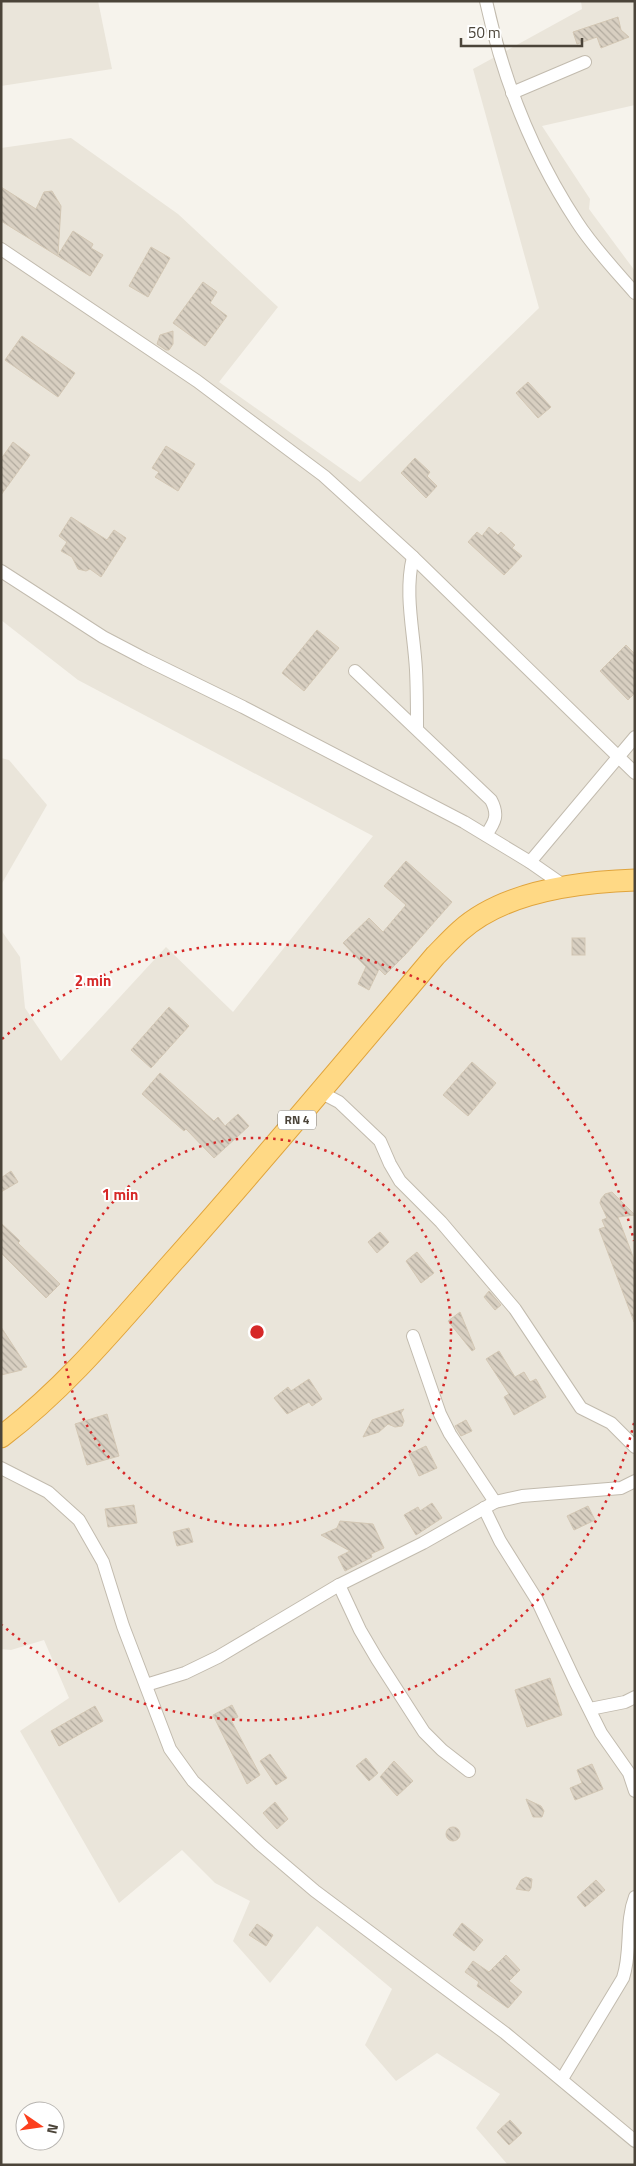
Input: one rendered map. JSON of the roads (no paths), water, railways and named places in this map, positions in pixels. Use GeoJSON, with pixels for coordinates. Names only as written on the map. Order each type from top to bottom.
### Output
{"type":"FeatureCollection","features":[{"type":"Feature","properties":{"kind":"highway","name":"RN 4"},"geometry":{"type":"LineString","coordinates":[[1,1437],[33,1414],[86,1362],[435,956],[460,930],[490,910],[562,886],[635,880]]}},
{"type":"Feature","properties":{"kind":"street"},"geometry":{"type":"LineString","coordinates":[[486,1],[493,35],[526,130],[577,223],[635,293]]}},
{"type":"Feature","properties":{"kind":"street"},"geometry":{"type":"LineString","coordinates":[[512,93],[585,62]]}},
{"type":"Feature","properties":{"kind":"street"},"geometry":{"type":"LineString","coordinates":[[1,249],[197,381],[324,476],[413,557],[635,773]]}},
{"type":"Feature","properties":{"kind":"street"},"geometry":{"type":"LineString","coordinates":[[413,557],[409,573],[409,589],[416,670],[417,728]]}},
{"type":"Feature","properties":{"kind":"street"},"geometry":{"type":"LineString","coordinates":[[1,571],[63,612],[136,655],[243,707],[464,822],[530,862],[562,886]]}},
{"type":"Feature","properties":{"kind":"street"},"geometry":{"type":"LineString","coordinates":[[355,671],[491,800],[496,809],[496,820],[486,836]]}},
{"type":"Feature","properties":{"kind":"street"},"geometry":{"type":"LineString","coordinates":[[530,862],[635,736]]}},
{"type":"Feature","properties":{"kind":"street"},"geometry":{"type":"LineString","coordinates":[[320,1092],[339,1102],[380,1141],[400,1181],[441,1222],[515,1309],[581,1408],[612,1423],[635,1448]]}},
{"type":"Feature","properties":{"kind":"street"},"geometry":{"type":"LineString","coordinates":[[413,1336],[440,1414],[490,1505],[500,1541],[537,1600],[562,1656],[601,1733],[629,1773],[635,1791]]}},
{"type":"Feature","properties":{"kind":"street"},"geometry":{"type":"LineString","coordinates":[[1,1468],[48,1492],[79,1520],[103,1562],[123,1626],[170,1749],[194,1781],[210,1798],[315,1890],[505,2033],[562,2078],[635,2141]]}},
{"type":"Feature","properties":{"kind":"street"},"geometry":{"type":"LineString","coordinates":[[146,1685],[185,1673],[218,1657],[339,1585],[424,1543],[490,1505],[522,1496],[621,1488],[635,1481]]}},
{"type":"Feature","properties":{"kind":"street"},"geometry":{"type":"LineString","coordinates":[[339,1585],[376,1659],[419,1724],[442,1750],[469,1771]]}},
{"type":"Feature","properties":{"kind":"street"},"geometry":{"type":"LineString","coordinates":[[590,1708],[625,1702],[635,1697]]}},
{"type":"Feature","properties":{"kind":"street"},"geometry":{"type":"LineString","coordinates":[[562,2078],[623,1978],[628,1962],[629,1915],[635,1897]]}}]}
